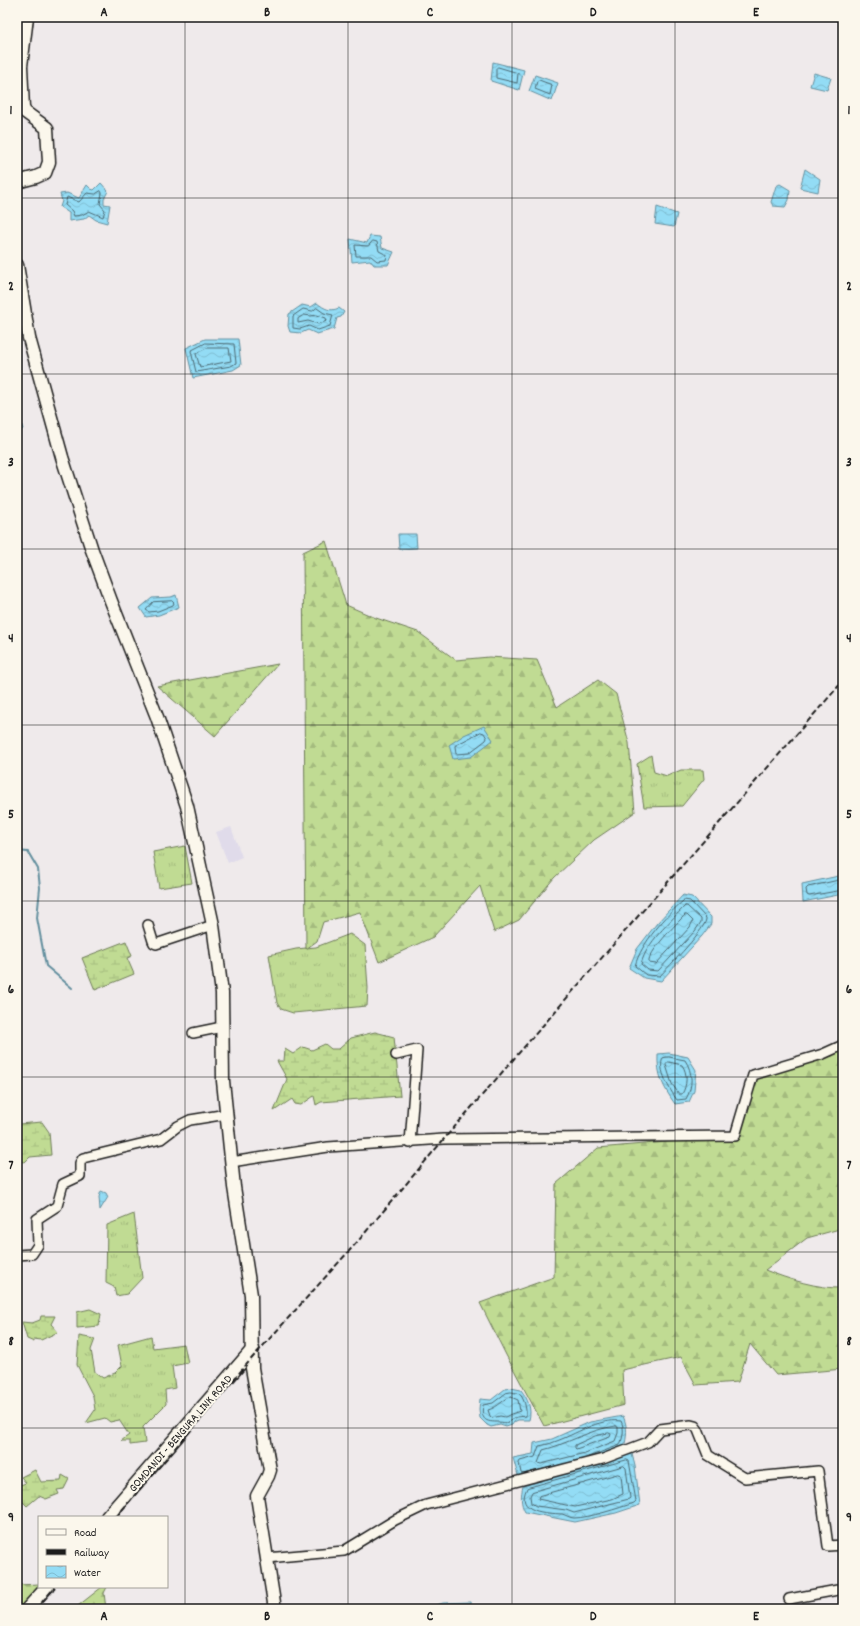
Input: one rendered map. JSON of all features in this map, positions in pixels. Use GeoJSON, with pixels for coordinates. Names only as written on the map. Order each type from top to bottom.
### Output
{"type":"FeatureCollection","features":[{"type":"Feature","properties":{"kind":"main road"},"geometry":{"type":"LineString","coordinates":[[17,182],[45,173],[49,162],[47,128],[45,125],[25,112],[23,108],[21,66],[27,17]]}},
{"type":"Feature","properties":{"kind":"main road"},"geometry":{"type":"LineString","coordinates":[[17,265],[29,338],[62,457],[111,601],[158,717],[187,806],[213,924],[222,993],[223,1081],[226,1114],[234,1187],[251,1295],[253,1349],[252,1368],[270,1470],[257,1496],[275,1609]]}},
{"type":"Feature","properties":{"kind":"main road","name":"GOMDANDI - BENGURA LINK ROAD"},"geometry":{"type":"LineString","coordinates":[[108,1516],[253,1349]]}},
{"type":"Feature","properties":{"kind":"main road"},"geometry":{"type":"LineString","coordinates":[[28,1609],[46,1588]]}},
{"type":"Feature","properties":{"kind":"street"},"geometry":{"type":"LineString","coordinates":[[148,925],[154,944],[156,944],[213,924]]}},
{"type":"Feature","properties":{"kind":"street"},"geometry":{"type":"LineString","coordinates":[[193,1033],[222,1028]]}},
{"type":"Feature","properties":{"kind":"street"},"geometry":{"type":"LineString","coordinates":[[231,1162],[328,1147],[410,1143],[444,1139],[735,1136],[753,1075],[823,1054],[843,1045]]}},
{"type":"Feature","properties":{"kind":"street"},"geometry":{"type":"LineString","coordinates":[[396,1055],[417,1050],[410,1143]]}},
{"type":"Feature","properties":{"kind":"street"},"geometry":{"type":"LineString","coordinates":[[17,1255],[32,1254],[38,1245],[37,1219],[57,1206],[63,1184],[80,1176],[80,1163],[83,1158],[161,1139],[178,1126],[190,1120],[226,1114]]}},
{"type":"Feature","properties":{"kind":"street"},"geometry":{"type":"LineString","coordinates":[[267,1558],[344,1551],[395,1520],[426,1505],[603,1459],[648,1442],[660,1429],[691,1425],[695,1426],[698,1430],[708,1456],[745,1478],[818,1471],[828,1546],[843,1545]]}},
{"type":"Feature","properties":{"kind":"street"},"geometry":{"type":"LineString","coordinates":[[789,1599],[843,1589]]}},
{"type":"Feature","properties":{"kind":"shaded area"},"geometry":{"type":"Polygon","coordinates":[[[231,827],[242,857],[228,863],[216,832],[231,827]]]}},
{"type":"Feature","properties":{"kind":"green space"},"geometry":{"type":"Polygon","coordinates":[[[326,541],[346,605],[376,618],[418,632],[456,660],[489,657],[537,660],[557,707],[598,680],[616,694],[629,743],[635,812],[594,840],[554,878],[519,920],[494,932],[480,886],[433,937],[379,962],[360,912],[323,922],[317,941],[306,949],[303,552],[326,541]]]}},
{"type":"Feature","properties":{"kind":"green space"},"geometry":{"type":"Polygon","coordinates":[[[278,664],[215,736],[157,686],[278,664]]]}},
{"type":"Feature","properties":{"kind":"green space"},"geometry":{"type":"Polygon","coordinates":[[[651,755],[654,772],[667,776],[681,770],[703,770],[704,779],[682,806],[644,807],[637,764],[651,755]]]}},
{"type":"Feature","properties":{"kind":"green space"},"geometry":{"type":"Polygon","coordinates":[[[185,846],[192,883],[159,888],[153,852],[185,846]]]}},
{"type":"Feature","properties":{"kind":"green space"},"geometry":{"type":"Polygon","coordinates":[[[350,934],[365,945],[368,988],[367,1006],[293,1013],[281,1009],[277,1003],[269,955],[296,949],[316,947],[350,934]]]}},
{"type":"Feature","properties":{"kind":"green space"},"geometry":{"type":"Polygon","coordinates":[[[126,941],[132,956],[127,958],[134,974],[95,990],[82,958],[126,941]]]}},
{"type":"Feature","properties":{"kind":"green space"},"geometry":{"type":"Polygon","coordinates":[[[375,1032],[394,1037],[400,1096],[321,1102],[316,1105],[314,1096],[301,1105],[295,1104],[292,1099],[274,1111],[287,1079],[277,1061],[284,1061],[285,1049],[293,1054],[303,1047],[312,1050],[325,1044],[331,1049],[339,1049],[351,1038],[375,1032]]]}},
{"type":"Feature","properties":{"kind":"green space"},"geometry":{"type":"Polygon","coordinates":[[[843,1041],[843,1228],[807,1238],[765,1270],[803,1283],[824,1287],[843,1288],[843,1369],[776,1375],[750,1344],[738,1382],[696,1385],[681,1357],[622,1370],[624,1405],[544,1426],[480,1303],[554,1277],[556,1184],[598,1148],[735,1136],[753,1075],[843,1041]]]}},
{"type":"Feature","properties":{"kind":"green space"},"geometry":{"type":"Polygon","coordinates":[[[42,1122],[49,1132],[51,1155],[30,1157],[25,1162],[17,1161],[17,1126],[19,1124],[42,1122]]]}},
{"type":"Feature","properties":{"kind":"green space"},"geometry":{"type":"Polygon","coordinates":[[[134,1214],[142,1278],[127,1294],[116,1296],[114,1287],[106,1283],[107,1225],[134,1214]]]}},
{"type":"Feature","properties":{"kind":"green space"},"geometry":{"type":"Polygon","coordinates":[[[90,1309],[101,1314],[99,1326],[77,1328],[77,1312],[90,1309]]]}},
{"type":"Feature","properties":{"kind":"green space"},"geometry":{"type":"Polygon","coordinates":[[[41,1316],[55,1316],[51,1324],[58,1332],[41,1340],[34,1339],[34,1342],[27,1339],[22,1322],[32,1323],[40,1320],[41,1316]]]}},
{"type":"Feature","properties":{"kind":"green space"},"geometry":{"type":"Polygon","coordinates":[[[79,1336],[95,1339],[91,1350],[95,1372],[103,1378],[115,1373],[122,1366],[118,1345],[151,1336],[153,1348],[184,1344],[188,1363],[172,1366],[175,1388],[165,1390],[166,1404],[143,1427],[145,1443],[130,1445],[130,1441],[121,1441],[129,1435],[119,1420],[110,1422],[105,1418],[86,1423],[95,1410],[93,1396],[77,1365],[79,1336]]]}},
{"type":"Feature","properties":{"kind":"green space"},"geometry":{"type":"Polygon","coordinates":[[[35,1470],[41,1482],[61,1481],[62,1475],[69,1479],[64,1489],[57,1490],[59,1494],[46,1499],[39,1496],[27,1506],[22,1501],[17,1503],[17,1486],[26,1483],[21,1477],[35,1470]]]}},
{"type":"Feature","properties":{"kind":"green space"},"geometry":{"type":"Polygon","coordinates":[[[38,1584],[38,1588],[21,1609],[17,1609],[17,1585],[38,1584]]]}},
{"type":"Feature","properties":{"kind":"green space"},"geometry":{"type":"Polygon","coordinates":[[[101,1588],[106,1588],[104,1593],[106,1609],[74,1609],[101,1588]]]}},
{"type":"Feature","properties":{"kind":"water"},"geometry":{"type":"Polygon","coordinates":[[[493,62],[524,70],[519,90],[491,81],[493,62]]]}},
{"type":"Feature","properties":{"kind":"water"},"geometry":{"type":"Polygon","coordinates":[[[814,73],[831,78],[827,90],[810,86],[814,73]]]}},
{"type":"Feature","properties":{"kind":"water"},"geometry":{"type":"Polygon","coordinates":[[[535,75],[558,83],[552,101],[529,91],[535,75]]]}},
{"type":"Feature","properties":{"kind":"water"},"geometry":{"type":"Polygon","coordinates":[[[805,169],[820,179],[818,192],[800,188],[805,169]]]}},
{"type":"Feature","properties":{"kind":"water"},"geometry":{"type":"Polygon","coordinates":[[[101,183],[108,191],[104,199],[104,204],[110,205],[107,223],[96,220],[89,215],[84,219],[69,221],[69,213],[60,207],[62,201],[60,194],[67,193],[79,198],[87,185],[94,190],[101,183]]]}},
{"type":"Feature","properties":{"kind":"water"},"geometry":{"type":"Polygon","coordinates":[[[780,184],[790,190],[789,200],[785,207],[773,206],[771,202],[776,186],[780,184]]]}},
{"type":"Feature","properties":{"kind":"water"},"geometry":{"type":"Polygon","coordinates":[[[657,207],[677,214],[674,227],[655,224],[657,207]]]}},
{"type":"Feature","properties":{"kind":"water"},"geometry":{"type":"Polygon","coordinates":[[[370,236],[380,237],[382,248],[394,252],[388,265],[374,265],[370,260],[352,262],[350,239],[367,243],[370,236]]]}},
{"type":"Feature","properties":{"kind":"water"},"geometry":{"type":"Polygon","coordinates":[[[317,303],[328,309],[333,310],[339,308],[344,312],[341,317],[337,318],[334,329],[317,334],[308,330],[301,333],[290,332],[288,326],[289,314],[302,305],[311,307],[317,303]]]}},
{"type":"Feature","properties":{"kind":"water"},"geometry":{"type":"Polygon","coordinates":[[[205,339],[238,339],[241,365],[233,370],[193,378],[186,348],[205,339]]]}},
{"type":"Feature","properties":{"kind":"water"},"geometry":{"type":"Polygon","coordinates":[[[17,410],[22,412],[20,420],[23,429],[17,433],[17,410]]]}},
{"type":"Feature","properties":{"kind":"water"},"geometry":{"type":"Polygon","coordinates":[[[398,534],[416,534],[417,548],[399,549],[398,534]]]}},
{"type":"Feature","properties":{"kind":"water"},"geometry":{"type":"Polygon","coordinates":[[[176,595],[179,607],[159,615],[146,617],[140,608],[152,598],[171,597],[176,595]]]}},
{"type":"Feature","properties":{"kind":"water"},"geometry":{"type":"Polygon","coordinates":[[[484,726],[493,740],[471,757],[453,759],[449,745],[464,735],[484,726]]]}},
{"type":"Feature","properties":{"kind":"water"},"geometry":{"type":"Polygon","coordinates":[[[843,875],[843,894],[803,902],[802,884],[843,875]]]}},
{"type":"Feature","properties":{"kind":"water"},"geometry":{"type":"Polygon","coordinates":[[[683,895],[692,897],[711,917],[711,924],[661,981],[644,978],[629,968],[637,949],[657,923],[683,895]]]}},
{"type":"Feature","properties":{"kind":"water"},"geometry":{"type":"Polygon","coordinates":[[[669,1053],[688,1057],[696,1070],[694,1091],[689,1102],[675,1104],[667,1092],[662,1080],[660,1075],[658,1054],[669,1053]]]}},
{"type":"Feature","properties":{"kind":"water"},"geometry":{"type":"Polygon","coordinates":[[[101,1191],[106,1193],[108,1197],[100,1210],[99,1197],[101,1191]]]}},
{"type":"Feature","properties":{"kind":"water"},"geometry":{"type":"Polygon","coordinates":[[[511,1388],[521,1390],[526,1397],[530,1408],[529,1420],[518,1420],[512,1425],[506,1427],[500,1425],[491,1427],[487,1425],[480,1418],[480,1399],[491,1400],[505,1389],[511,1388]]]}},
{"type":"Feature","properties":{"kind":"water"},"geometry":{"type":"Polygon","coordinates":[[[623,1416],[626,1424],[626,1439],[624,1448],[519,1479],[513,1458],[533,1454],[534,1443],[552,1439],[590,1422],[623,1416]]]}},
{"type":"Feature","properties":{"kind":"water"},"geometry":{"type":"Polygon","coordinates":[[[632,1454],[640,1505],[616,1513],[575,1522],[525,1512],[521,1499],[523,1486],[632,1454]]]}},
{"type":"Feature","properties":{"kind":"water"},"geometry":{"type":"Polygon","coordinates":[[[470,1602],[472,1609],[424,1609],[443,1603],[470,1602]]]}},
{"type":"Feature","properties":{"kind":"waterway"},"geometry":{"type":"LineString","coordinates":[[17,851],[28,852],[38,869],[40,888],[37,918],[46,966],[72,988]]}},
{"type":"Feature","properties":{"kind":"railway"},"geometry":{"type":"LineString","coordinates":[[117,1516],[253,1357],[359,1240],[444,1139],[843,681]]}},
{"type":"Feature","properties":{"kind":"railway"},"geometry":{"type":"LineString","coordinates":[[36,1609],[54,1588]]}}]}
